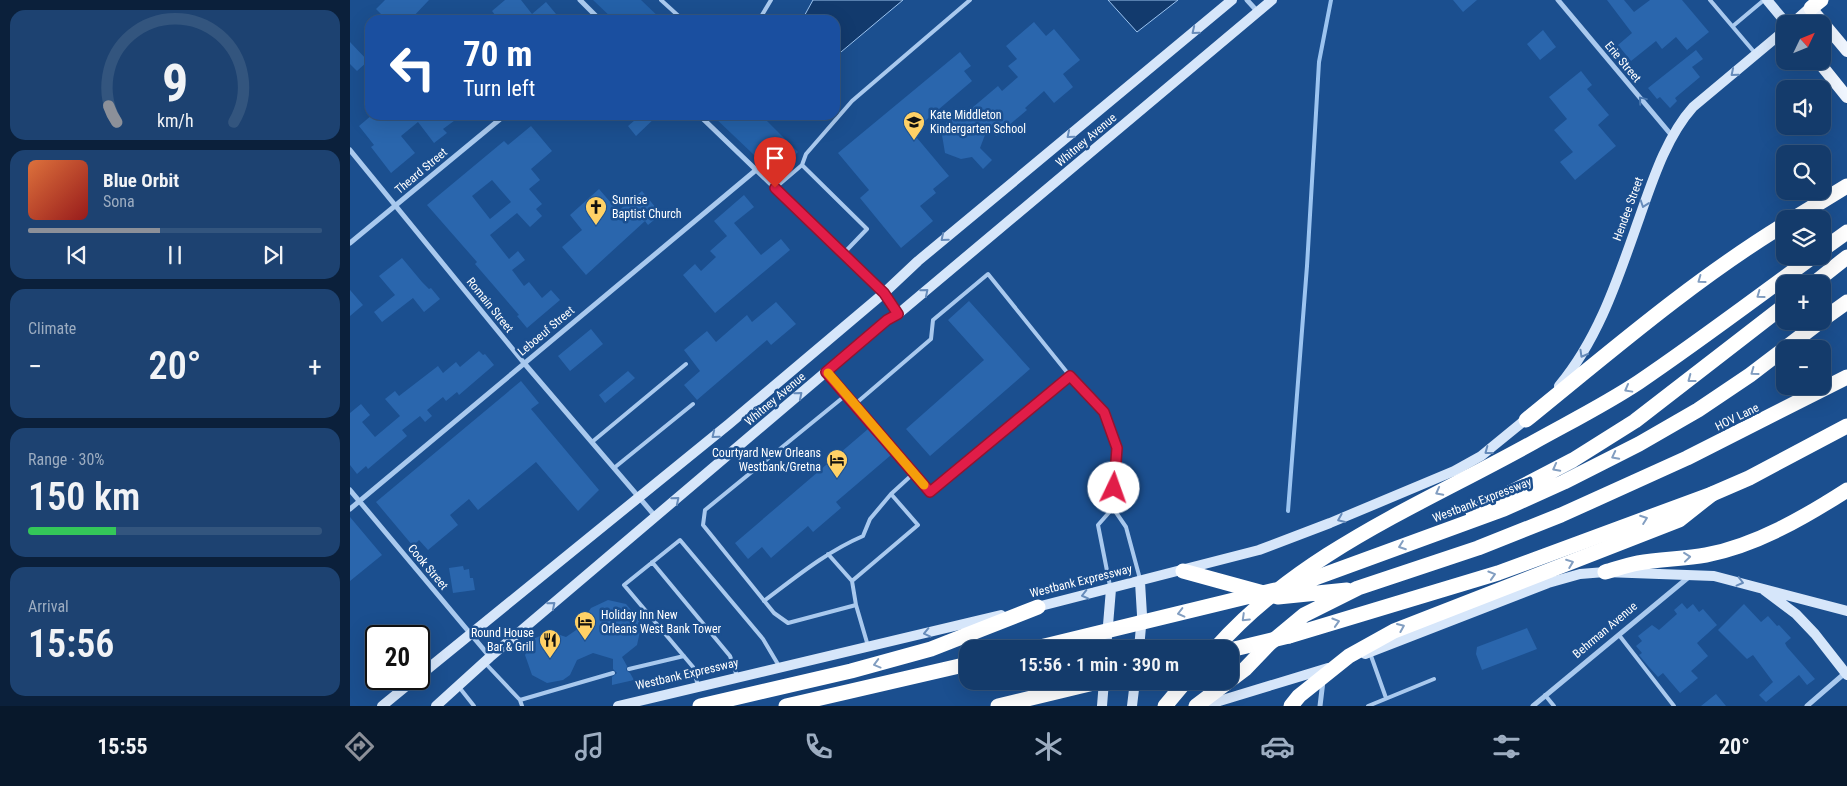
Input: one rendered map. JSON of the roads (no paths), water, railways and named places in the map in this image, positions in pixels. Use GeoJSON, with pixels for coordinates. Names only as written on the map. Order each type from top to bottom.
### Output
{"type":"FeatureCollection","features":[{"type":"Feature","properties":{"kind":"highway"},"geometry":{"type":"LineString","coordinates":[[1808,210],[1847,186]]}},
{"type":"Feature","properties":{"kind":"highway"},"geometry":{"type":"LineString","coordinates":[[1526,420],[1702,279],[1776,230]]}},
{"type":"Feature","properties":{"kind":"highway"},"geometry":{"type":"LineString","coordinates":[[1831,244],[1847,232]]}},
{"type":"Feature","properties":{"kind":"highway"},"geometry":{"type":"LineString","coordinates":[[1824,275],[1847,257]]}},
{"type":"Feature","properties":{"kind":"highway"},"geometry":{"type":"LineString","coordinates":[[1223,640],[1250,613],[1298,574],[1345,543],[1637,384],[1802,265]]}},
{"type":"Feature","properties":{"kind":"highway","name":"Westbank Expressway"},"geometry":{"type":"LineString","coordinates":[[1831,314],[1847,302]]}},
{"type":"Feature","properties":{"kind":"highway"},"geometry":{"type":"LineString","coordinates":[[1421,539],[1574,460],[1635,422],[1776,312]]}},
{"type":"Feature","properties":{"kind":"highway","name":"Westbank Expressway"},"geometry":{"type":"LineString","coordinates":[[1069,640],[1296,584],[1504,509],[1639,444],[1698,410],[1750,375],[1810,330]]}},
{"type":"Feature","properties":{"kind":"highway","name":"HOV Lane"},"geometry":{"type":"LineString","coordinates":[[1358,588],[1478,548],[1639,480],[1764,420],[1847,377]]}},
{"type":"Feature","properties":{"kind":"highway"},"geometry":{"type":"LineString","coordinates":[[1239,648],[1289,636],[1498,573],[1712,494],[1749,478],[1844,427]]}},
{"type":"Feature","properties":{"kind":"highway"},"geometry":{"type":"LineString","coordinates":[[1605,572],[1637,563],[1707,555],[1740,544],[1804,517],[1847,490]]}},
{"type":"Feature","properties":{"kind":"highway"},"geometry":{"type":"LineString","coordinates":[[1291,706],[1299,696],[1349,656],[1394,630],[1679,520],[1712,494]]}},
{"type":"Feature","properties":{"kind":"highway"},"geometry":{"type":"LineString","coordinates":[[1183,570],[1278,597],[1358,588]]}},
{"type":"Feature","properties":{"kind":"highway"},"geometry":{"type":"LineString","coordinates":[[1196,706],[1238,674],[1269,644],[1304,615],[1358,588]]}},
{"type":"Feature","properties":{"kind":"highway"},"geometry":{"type":"LineString","coordinates":[[700,706],[851,671],[931,649],[1038,607]]}},
{"type":"Feature","properties":{"kind":"highway"},"geometry":{"type":"LineString","coordinates":[[786,706],[959,666]]}},
{"type":"Feature","properties":{"kind":"highway"},"geometry":{"type":"LineString","coordinates":[[998,706],[1065,690]]}},
{"type":"Feature","properties":{"kind":"highway"},"geometry":{"type":"LineString","coordinates":[[1165,706],[1178,690]]}},
{"type":"Feature","properties":{"kind":"main road"},"geometry":{"type":"LineString","coordinates":[[1801,15],[1812,3],[1847,51]]}},
{"type":"Feature","properties":{"kind":"main road"},"geometry":{"type":"LineString","coordinates":[[1825,70],[1847,97]]}},
{"type":"Feature","properties":{"kind":"street"},"geometry":{"type":"LineString","coordinates":[[580,0],[595,15]]}},
{"type":"Feature","properties":{"kind":"street","name":"Whitney Avenue"},"geometry":{"type":"LineString","coordinates":[[430,667],[729,424],[884,293],[958,227],[1232,0]]}},
{"type":"Feature","properties":{"kind":"street"},"geometry":{"type":"LineString","coordinates":[[1248,0],[1258,12]]}},
{"type":"Feature","properties":{"kind":"street","name":"Whitney Avenue"},"geometry":{"type":"LineString","coordinates":[[436,706],[487,659],[887,320],[898,314],[1272,0]]}},
{"type":"Feature","properties":{"kind":"street","name":"Erie Street"},"geometry":{"type":"LineString","coordinates":[[1558,0],[1673,138]]}},
{"type":"Feature","properties":{"kind":"street"},"geometry":{"type":"LineString","coordinates":[[1766,0],[1779,15]]}},
{"type":"Feature","properties":{"kind":"street","name":"Hendee Street"},"geometry":{"type":"LineString","coordinates":[[1526,420],[1556,391],[1575,367],[1590,342],[1617,279],[1652,180],[1683,119],[1693,107],[1776,37]]}},
{"type":"Feature","properties":{"kind":"street","name":"Theard Street"},"geometry":{"type":"LineString","coordinates":[[350,243],[499,120]]}},
{"type":"Feature","properties":{"kind":"street"},"geometry":{"type":"LineString","coordinates":[[704,120],[884,293],[898,314]]}},
{"type":"Feature","properties":{"kind":"street","name":"Romain Street"},"geometry":{"type":"LineString","coordinates":[[350,150],[524,363],[656,517]]}},
{"type":"Feature","properties":{"kind":"street","name":"Leboeuf Street"},"geometry":{"type":"LineString","coordinates":[[350,509],[756,170]]}},
{"type":"Feature","properties":{"kind":"street","name":"Westbank Expressway"},"geometry":{"type":"LineString","coordinates":[[618,706],[1038,607],[1259,550],[1454,472],[1481,456],[1526,420]]}},
{"type":"Feature","properties":{"kind":"street","name":"Cook Street"},"geometry":{"type":"LineString","coordinates":[[350,490],[470,633],[487,659]]}},
{"type":"Feature","properties":{"kind":"street"},"geometry":{"type":"LineString","coordinates":[[1202,706],[1324,670],[1548,584],[1580,574],[1605,572],[1714,576],[1847,611]]}},
{"type":"Feature","properties":{"kind":"street","name":"Behrman Avenue"},"geometry":{"type":"LineString","coordinates":[[1533,706],[1693,574]]}},
{"type":"Feature","properties":{"kind":"street"},"geometry":{"type":"LineString","coordinates":[[1140,582],[1142,615],[1140,640]]}},
{"type":"Feature","properties":{"kind":"street"},"geometry":{"type":"LineString","coordinates":[[1760,587],[1804,622],[1846,673],[1807,706]]}},
{"type":"Feature","properties":{"kind":"street"},"geometry":{"type":"LineString","coordinates":[[1107,640],[1111,589]]}},
{"type":"Feature","properties":{"kind":"street"},"geometry":{"type":"LineString","coordinates":[[1320,706],[1324,670]]}},
{"type":"Feature","properties":{"kind":"street"},"geometry":{"type":"LineString","coordinates":[[382,706],[402,690]]}},
{"type":"Feature","properties":{"kind":"street"},"geometry":{"type":"LineString","coordinates":[[1102,706],[1103,690]]}},
{"type":"Feature","properties":{"kind":"street"},"geometry":{"type":"LineString","coordinates":[[1132,706],[1134,690]]}},
{"type":"Feature","properties":{"kind":"lane"},"geometry":{"type":"LineString","coordinates":[[661,0],[678,15]]}},
{"type":"Feature","properties":{"kind":"lane"},"geometry":{"type":"LineString","coordinates":[[762,15],[771,0]]}},
{"type":"Feature","properties":{"kind":"lane"},"geometry":{"type":"LineString","coordinates":[[840,115],[852,101],[970,0]]}},
{"type":"Feature","properties":{"kind":"lane"},"geometry":{"type":"LineString","coordinates":[[1718,0],[1711,2],[1756,54]]}},
{"type":"Feature","properties":{"kind":"lane"},"geometry":{"type":"LineString","coordinates":[[1733,26],[1766,0]]}},
{"type":"Feature","properties":{"kind":"lane"},"geometry":{"type":"LineString","coordinates":[[775,188],[802,165],[806,154],[836,120]]}},
{"type":"Feature","properties":{"kind":"lane"},"geometry":{"type":"LineString","coordinates":[[802,165],[866,229],[843,254]]}},
{"type":"Feature","properties":{"kind":"lane"},"geometry":{"type":"LineString","coordinates":[[854,405],[931,339],[934,320],[988,274],[1070,376],[1104,412],[1117,448],[1113,508],[1098,525],[1111,589]]}},
{"type":"Feature","properties":{"kind":"lane"},"geometry":{"type":"LineString","coordinates":[[592,442],[686,364]]}},
{"type":"Feature","properties":{"kind":"lane"},"geometry":{"type":"LineString","coordinates":[[826,372],[930,492],[1070,376]]}},
{"type":"Feature","properties":{"kind":"lane"},"geometry":{"type":"LineString","coordinates":[[846,395],[705,510],[703,525],[774,613],[788,623],[856,605]]}},
{"type":"Feature","properties":{"kind":"lane"},"geometry":{"type":"LineString","coordinates":[[614,468],[693,404]]}},
{"type":"Feature","properties":{"kind":"lane"},"geometry":{"type":"LineString","coordinates":[[764,601],[828,554],[863,536],[870,519],[891,494],[914,473]]}},
{"type":"Feature","properties":{"kind":"lane"},"geometry":{"type":"LineString","coordinates":[[852,582],[918,525],[891,494]]}},
{"type":"Feature","properties":{"kind":"lane"},"geometry":{"type":"LineString","coordinates":[[1113,508],[1126,527],[1140,582]]}},
{"type":"Feature","properties":{"kind":"lane"},"geometry":{"type":"LineString","coordinates":[[699,687],[693,667],[624,585],[680,540],[763,639],[781,668]]}},
{"type":"Feature","properties":{"kind":"lane"},"geometry":{"type":"LineString","coordinates":[[828,554],[852,582],[856,605],[868,647]]}},
{"type":"Feature","properties":{"kind":"lane"},"geometry":{"type":"LineString","coordinates":[[652,562],[730,656],[738,678]]}},
{"type":"Feature","properties":{"kind":"lane"},"geometry":{"type":"LineString","coordinates":[[1619,635],[1674,706]]}},
{"type":"Feature","properties":{"kind":"lane"},"geometry":{"type":"LineString","coordinates":[[1370,652],[1386,698]]}},
{"type":"Feature","properties":{"kind":"lane"},"geometry":{"type":"LineString","coordinates":[[629,669],[684,656]]}},
{"type":"Feature","properties":{"kind":"lane"},"geometry":{"type":"LineString","coordinates":[[487,659],[520,700],[522,706]]}},
{"type":"Feature","properties":{"kind":"lane"},"geometry":{"type":"LineString","coordinates":[[520,700],[612,673]]}},
{"type":"Feature","properties":{"kind":"lane"},"geometry":{"type":"LineString","coordinates":[[1368,706],[1434,679]]}},
{"type":"Feature","properties":{"kind":"lane"},"geometry":{"type":"LineString","coordinates":[[458,685],[474,706]]}},
{"type":"Feature","properties":{"kind":"lane"},"geometry":{"type":"LineString","coordinates":[[1546,695],[1554,706]]}},
{"type":"Feature","properties":{"kind":"waterway"},"geometry":{"type":"LineString","coordinates":[[1288,511],[1307,266],[1319,62],[1331,0]]}},
{"type":"Feature","properties":{"kind":"place","name":"Kate Middleton Kindergarten School"},"geometry":{"type":"Point","coordinates":[914,141]}},
{"type":"Feature","properties":{"kind":"place","name":"Sunrise Baptist Church"},"geometry":{"type":"Point","coordinates":[596,226]}},
{"type":"Feature","properties":{"kind":"place","name":"Courtyard New Orleans Westbank/Gretna"},"geometry":{"type":"Point","coordinates":[837,479]}},
{"type":"Feature","properties":{"kind":"place","name":"Holiday Inn New Orleans West Bank Tower"},"geometry":{"type":"Point","coordinates":[585,641]}},
{"type":"Feature","properties":{"kind":"place","name":"Round House Bar & Grill"},"geometry":{"type":"Point","coordinates":[550,659]}}]}
